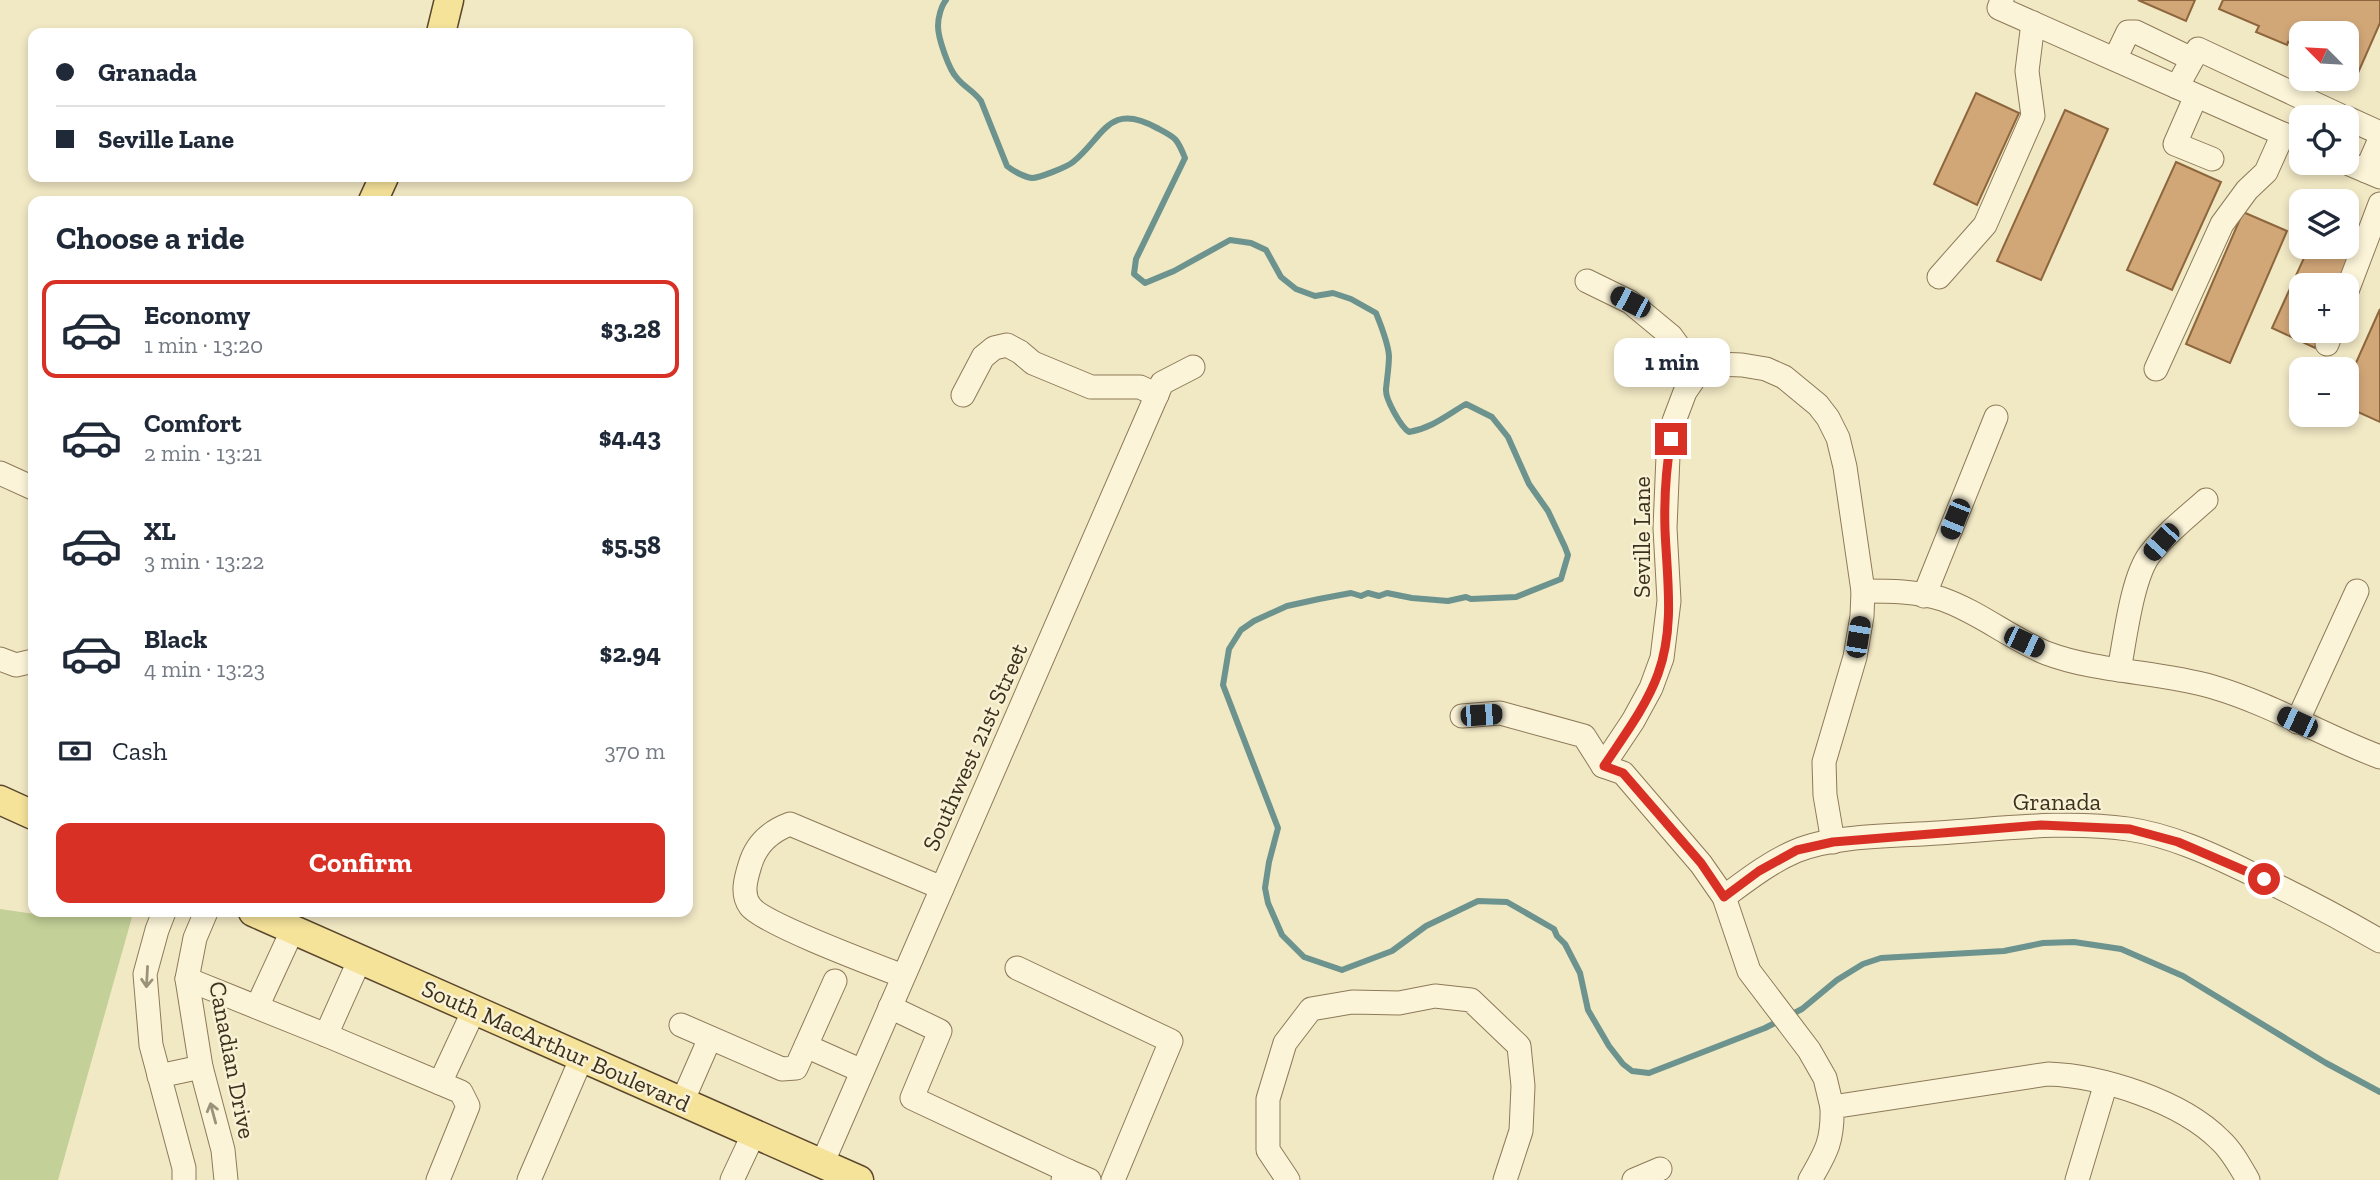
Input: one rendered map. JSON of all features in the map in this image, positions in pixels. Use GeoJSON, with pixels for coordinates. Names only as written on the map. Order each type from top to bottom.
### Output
{"type":"FeatureCollection","features":[{"type":"Feature","properties":{"kind":"main road"},"geometry":{"type":"LineString","coordinates":[[442,28],[449,0]]}},
{"type":"Feature","properties":{"kind":"main road"},"geometry":{"type":"LineString","coordinates":[[0,800],[28,813]]}},
{"type":"Feature","properties":{"kind":"main road","name":"South MacArthur Boulevard"},"geometry":{"type":"LineString","coordinates":[[265,917],[859,1180]]}},
{"type":"Feature","properties":{"kind":"street"},"geometry":{"type":"LineString","coordinates":[[2000,4],[2033,23],[2289,137]]}},
{"type":"Feature","properties":{"kind":"street"},"geometry":{"type":"LineString","coordinates":[[1939,277],[1985,225],[2033,116],[2027,71],[2033,23]]}},
{"type":"Feature","properties":{"kind":"street"},"geometry":{"type":"LineString","coordinates":[[2115,59],[2128,32],[2136,32],[2192,59]]}},
{"type":"Feature","properties":{"kind":"street"},"geometry":{"type":"LineString","coordinates":[[2212,159],[2175,144],[2192,59],[2198,49],[2317,105]]}},
{"type":"Feature","properties":{"kind":"street"},"geometry":{"type":"LineString","coordinates":[[2359,124],[2380,133]]}},
{"type":"Feature","properties":{"kind":"street"},"geometry":{"type":"LineString","coordinates":[[2364,170],[2380,139]]}},
{"type":"Feature","properties":{"kind":"street"},"geometry":{"type":"LineString","coordinates":[[2156,369],[2222,224],[2247,190],[2266,172],[2289,142]]}},
{"type":"Feature","properties":{"kind":"street"},"geometry":{"type":"LineString","coordinates":[[2354,273],[2380,204]]}},
{"type":"Feature","properties":{"kind":"street"},"geometry":{"type":"LineString","coordinates":[[1587,281],[1630,302],[1671,336],[1698,373],[1716,364],[1742,365],[1766,369],[1784,377],[1801,389],[1829,418],[1838,438],[1845,467],[1863,591],[1855,657],[1824,762],[1825,795],[1833,842]]}},
{"type":"Feature","properties":{"kind":"street"},"geometry":{"type":"LineString","coordinates":[[964,395],[983,357],[994,348],[1007,345],[1033,363],[1091,387],[1140,387],[1157,395]]}},
{"type":"Feature","properties":{"kind":"street","name":"Southwest 21st Street"},"geometry":{"type":"LineString","coordinates":[[822,1164],[1162,383],[1193,367]]}},
{"type":"Feature","properties":{"kind":"street","name":"Seville Lane"},"geometry":{"type":"LineString","coordinates":[[1604,766],[1651,688],[1662,658],[1670,601],[1665,528],[1668,456],[1674,421],[1685,392],[1698,373]]}},
{"type":"Feature","properties":{"kind":"street"},"geometry":{"type":"LineString","coordinates":[[1924,596],[1996,417]]}},
{"type":"Feature","properties":{"kind":"street"},"geometry":{"type":"LineString","coordinates":[[0,474],[28,486]]}},
{"type":"Feature","properties":{"kind":"street"},"geometry":{"type":"LineString","coordinates":[[2119,670],[2133,595],[2148,556],[2206,500]]}},
{"type":"Feature","properties":{"kind":"street"},"geometry":{"type":"LineString","coordinates":[[2297,722],[2357,590]]}},
{"type":"Feature","properties":{"kind":"street"},"geometry":{"type":"LineString","coordinates":[[1863,591],[1901,592],[1942,599],[2046,653],[2071,661],[2170,676],[2213,687],[2252,701],[2380,757]]}},
{"type":"Feature","properties":{"kind":"street"},"geometry":{"type":"LineString","coordinates":[[0,659],[16,665],[28,662]]}},
{"type":"Feature","properties":{"kind":"street"},"geometry":{"type":"LineString","coordinates":[[1462,716],[1500,713],[1584,736],[1604,766],[1623,773],[1701,863],[1724,897],[1749,971],[1794,1033],[1810,1050],[1825,1078],[1832,1107],[1833,1133],[1825,1156],[1810,1180]]}},
{"type":"Feature","properties":{"kind":"street"},"geometry":{"type":"LineString","coordinates":[[903,976],[776,923],[751,907],[744,891],[751,858],[775,830],[790,824],[942,888]]}},
{"type":"Feature","properties":{"kind":"street","name":"Granada"},"geometry":{"type":"LineString","coordinates":[[1724,897],[1759,871],[1797,850],[1833,842],[2041,825],[2130,829],[2178,842],[2220,859],[2308,900],[2380,941]]}},
{"type":"Feature","properties":{"kind":"street"},"geometry":{"type":"LineString","coordinates":[[162,917],[145,974],[151,1045],[184,1168],[184,1180]]}},
{"type":"Feature","properties":{"kind":"street","name":"Canadian Drive"},"geometry":{"type":"LineString","coordinates":[[204,917],[195,938],[187,979],[201,1068],[223,1150],[226,1180]]}},
{"type":"Feature","properties":{"kind":"street"},"geometry":{"type":"LineString","coordinates":[[257,1007],[293,929]]}},
{"type":"Feature","properties":{"kind":"street"},"geometry":{"type":"LineString","coordinates":[[326,1035],[360,959]]}},
{"type":"Feature","properties":{"kind":"street"},"geometry":{"type":"LineString","coordinates":[[1017,968],[1171,1041],[1113,1180]]}},
{"type":"Feature","properties":{"kind":"street"},"geometry":{"type":"LineString","coordinates":[[187,979],[461,1093],[468,1106],[439,1180]]}},
{"type":"Feature","properties":{"kind":"street"},"geometry":{"type":"LineString","coordinates":[[681,1025],[782,1069],[796,1068],[835,981]]}},
{"type":"Feature","properties":{"kind":"street"},"geometry":{"type":"LineString","coordinates":[[1287,1180],[1268,1150],[1268,1099],[1285,1044],[1311,1009],[1352,1002],[1399,1003],[1435,996],[1471,1000],[1519,1046],[1524,1086],[1521,1131],[1505,1180]]}},
{"type":"Feature","properties":{"kind":"street"},"geometry":{"type":"LineString","coordinates":[[890,1007],[940,1031],[912,1098],[1065,1176],[1089,1180]]}},
{"type":"Feature","properties":{"kind":"street"},"geometry":{"type":"LineString","coordinates":[[440,1083],[474,1010]]}},
{"type":"Feature","properties":{"kind":"street"},"geometry":{"type":"LineString","coordinates":[[682,1102],[710,1038]]}},
{"type":"Feature","properties":{"kind":"street"},"geometry":{"type":"LineString","coordinates":[[806,1046],[862,1071]]}},
{"type":"Feature","properties":{"kind":"street"},"geometry":{"type":"LineString","coordinates":[[529,1180],[582,1058]]}},
{"type":"Feature","properties":{"kind":"street"},"geometry":{"type":"LineString","coordinates":[[159,1076],[201,1068]]}},
{"type":"Feature","properties":{"kind":"street"},"geometry":{"type":"LineString","coordinates":[[1832,1107],[2048,1074],[2072,1075],[2106,1083],[2181,1110],[2222,1141],[2248,1180]]}},
{"type":"Feature","properties":{"kind":"street"},"geometry":{"type":"LineString","coordinates":[[2077,1180],[2106,1083]]}},
{"type":"Feature","properties":{"kind":"street"},"geometry":{"type":"LineString","coordinates":[[732,1180],[754,1133]]}},
{"type":"Feature","properties":{"kind":"street"},"geometry":{"type":"LineString","coordinates":[[1634,1180],[1660,1169]]}},
{"type":"Feature","properties":{"kind":"green space"},"geometry":{"type":"Polygon","coordinates":[[[0,909],[28,913],[28,917],[132,917],[58,1180],[0,1180],[0,909]]]}},
{"type":"Feature","properties":{"kind":"building"},"geometry":{"type":"Polygon","coordinates":[[[2138,0],[2195,0],[2186,21],[2138,0]]]}},
{"type":"Feature","properties":{"kind":"building"},"geometry":{"type":"Polygon","coordinates":[[[2223,0],[2380,0],[2380,23],[2359,71],[2359,21],[2289,21],[2287,45],[2256,32],[2259,26],[2219,9],[2223,0]]]}},
{"type":"Feature","properties":{"kind":"building"},"geometry":{"type":"Polygon","coordinates":[[[1976,93],[2019,113],[1977,205],[1934,184],[1976,93]]]}},
{"type":"Feature","properties":{"kind":"building"},"geometry":{"type":"Polygon","coordinates":[[[2065,110],[2108,129],[2041,280],[1997,261],[2065,110]]]}},
{"type":"Feature","properties":{"kind":"building"},"geometry":{"type":"Polygon","coordinates":[[[2176,162],[2221,182],[2172,290],[2127,270],[2176,162]]]}},
{"type":"Feature","properties":{"kind":"building"},"geometry":{"type":"Polygon","coordinates":[[[2243,212],[2287,231],[2230,363],[2186,344],[2243,212]]]}},
{"type":"Feature","properties":{"kind":"building"},"geometry":{"type":"Polygon","coordinates":[[[2304,259],[2355,261],[2350,273],[2297,273],[2304,259]]]}},
{"type":"Feature","properties":{"kind":"building"},"geometry":{"type":"Polygon","coordinates":[[[2289,291],[2289,336],[2272,328],[2289,291]]]}},
{"type":"Feature","properties":{"kind":"building"},"geometry":{"type":"Polygon","coordinates":[[[2380,309],[2380,422],[2359,412],[2359,357],[2380,309]]]}},
{"type":"Feature","properties":{"kind":"building"},"geometry":{"type":"Polygon","coordinates":[[[2304,343],[2317,343],[2315,348],[2304,343]]]}},
{"type":"Feature","properties":{"kind":"waterway"},"geometry":{"type":"LineString","coordinates":[[946,0],[940,12],[938,26],[945,54],[954,74],[981,101],[1007,166],[1032,178],[1053,172],[1073,162],[1108,125],[1128,118],[1141,121],[1172,137],[1178,142],[1185,158],[1136,259],[1134,274],[1145,283],[1174,271],[1230,240],[1251,243],[1266,250],[1281,277],[1296,289],[1315,296],[1333,293],[1351,299],[1376,313],[1388,351],[1386,394],[1402,425],[1409,432],[1417,430],[1439,421],[1466,404],[1492,417],[1508,437],[1529,484],[1548,511],[1568,555],[1561,579],[1516,597],[1466,597],[1448,601],[1387,593],[1379,596],[1351,593],[1287,606],[1241,630],[1229,649],[1223,685],[1278,828],[1265,888],[1268,903],[1282,935],[1304,957],[1342,970],[1392,951],[1426,926],[1478,901],[1507,902],[1554,929],[1580,973],[1588,1010],[1609,1046],[1632,1071],[1649,1073],[1765,1028],[1802,1009],[1837,980],[1863,964],[1881,958],[2004,951],[2043,943],[2074,942],[2121,949],[2183,976],[2326,1063],[2380,1092]]}},
{"type":"Feature","properties":{"kind":"route"},"geometry":{"type":"LineString","coordinates":[[1671,439],[1665,498],[1670,601],[1662,658],[1651,688],[1604,766],[1623,773],[1701,863],[1724,897],[1759,871],[1797,850],[1833,842],[2041,825],[2130,829],[2178,842],[2264,879]]}}]}
